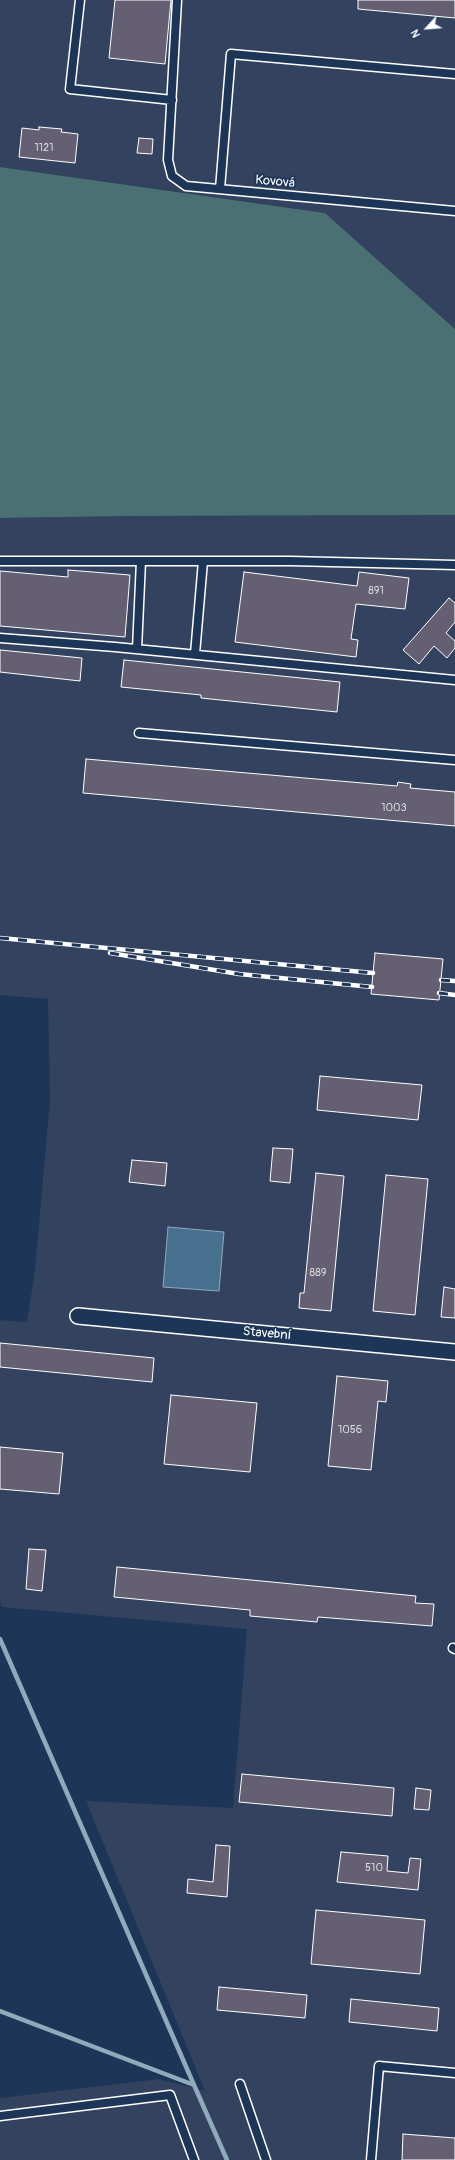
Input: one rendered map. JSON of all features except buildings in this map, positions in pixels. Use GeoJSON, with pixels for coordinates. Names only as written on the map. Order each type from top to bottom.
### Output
{"type":"FeatureCollection","features":[{"type":"Feature","properties":{"kind":"street","name":"Stavební"},"geometry":{"type":"LineString","coordinates":[[78,1316],[455,1352]]}},
{"type":"Feature","properties":{"kind":"lane"},"geometry":{"type":"LineString","coordinates":[[80,0],[70,89],[172,100]]}},
{"type":"Feature","properties":{"kind":"lane","name":"Kovová"},"geometry":{"type":"LineString","coordinates":[[177,0],[168,160],[172,176],[186,186],[455,211]]}},
{"type":"Feature","properties":{"kind":"lane"},"geometry":{"type":"LineString","coordinates":[[220,189],[231,54],[455,74]]}},
{"type":"Feature","properties":{"kind":"lane"},"geometry":{"type":"LineString","coordinates":[[0,561],[203,561],[455,565]]}},
{"type":"Feature","properties":{"kind":"lane"},"geometry":{"type":"LineString","coordinates":[[137,649],[141,561]]}},
{"type":"Feature","properties":{"kind":"lane"},"geometry":{"type":"LineString","coordinates":[[195,654],[203,561]]}},
{"type":"Feature","properties":{"kind":"lane"},"geometry":{"type":"LineString","coordinates":[[0,638],[195,654],[455,680]]}},
{"type":"Feature","properties":{"kind":"lane"},"geometry":{"type":"LineString","coordinates":[[139,732],[455,760]]}},
{"type":"Feature","properties":{"kind":"lane"},"geometry":{"type":"LineString","coordinates":[[371,2160],[379,2066],[455,2073]]}},
{"type":"Feature","properties":{"kind":"lane"},"geometry":{"type":"LineString","coordinates":[[240,2084],[266,2160]]}},
{"type":"Feature","properties":{"kind":"lane"},"geometry":{"type":"LineString","coordinates":[[0,2116],[170,2096],[194,2160]]}},
{"type":"Feature","properties":{"kind":"shaded area"},"geometry":{"type":"Polygon","coordinates":[[[0,0],[455,0],[455,329],[325,213],[0,167],[0,0]]]}},
{"type":"Feature","properties":{"kind":"shaded area"},"geometry":{"type":"Polygon","coordinates":[[[455,515],[455,2160],[0,2160],[0,2098],[159,2079],[205,2091],[86,1801],[233,1808],[247,1629],[2,1607],[0,1602],[0,1320],[27,1322],[35,1270],[50,1100],[48,999],[0,995],[0,518],[455,515]]]}},
{"type":"Feature","properties":{"kind":"shaded area"},"geometry":{"type":"Polygon","coordinates":[[[168,1227],[224,1232],[219,1291],[163,1287],[168,1227]]]}},
{"type":"Feature","properties":{"kind":"green space"},"geometry":{"type":"Polygon","coordinates":[[[0,167],[325,213],[455,329],[455,515],[0,518],[0,167]]]}},
{"type":"Feature","properties":{"kind":"waterway"},"geometry":{"type":"LineString","coordinates":[[0,1639],[194,2085]]}},
{"type":"Feature","properties":{"kind":"waterway"},"geometry":{"type":"LineString","coordinates":[[0,2011],[194,2085],[227,2160]]}},
{"type":"Feature","properties":{"kind":"railway"},"geometry":{"type":"LineString","coordinates":[[0,938],[373,973]]}},
{"type":"Feature","properties":{"kind":"railway"},"geometry":{"type":"LineString","coordinates":[[110,953],[239,974],[372,987]]}},
{"type":"Feature","properties":{"kind":"railway"},"geometry":{"type":"LineString","coordinates":[[441,980],[455,981]]}},
{"type":"Feature","properties":{"kind":"railway"},"geometry":{"type":"LineString","coordinates":[[439,993],[455,995]]}}]}
